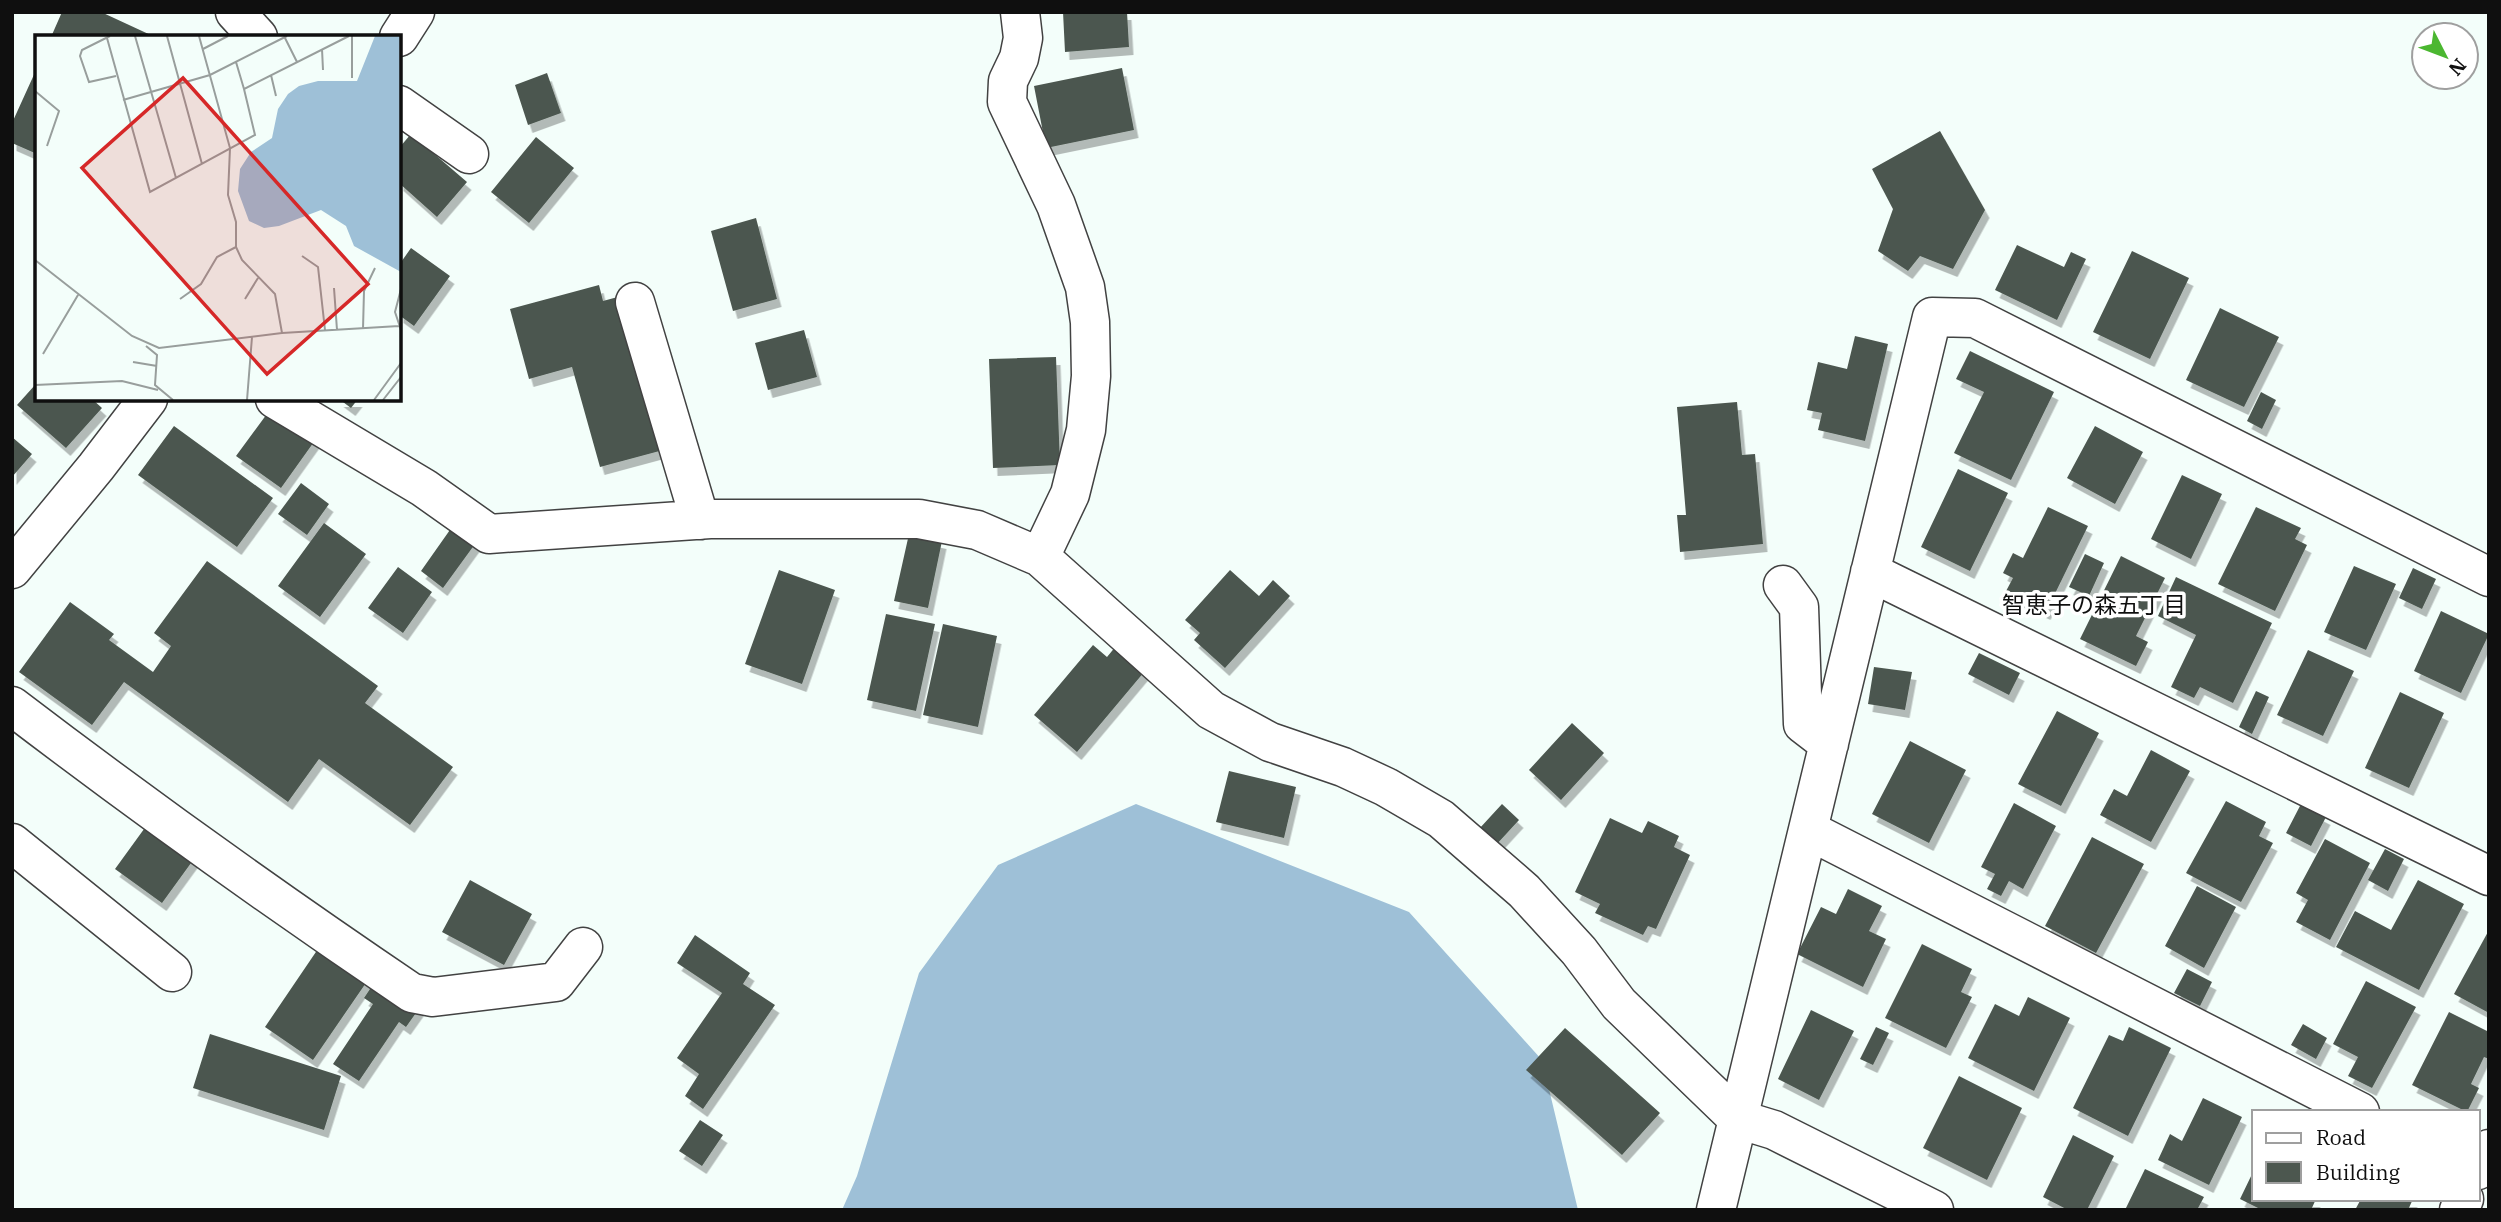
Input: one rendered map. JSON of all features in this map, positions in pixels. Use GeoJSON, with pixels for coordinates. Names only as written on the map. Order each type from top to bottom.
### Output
{"type":"FeatureCollection","features":[{"type":"Feature","properties":{"kind":"street"},"geometry":{"type":"LineString","coordinates":[[235,12],[256,35]]}},
{"type":"Feature","properties":{"kind":"street"},"geometry":{"type":"LineString","coordinates":[[400,35],[415,12]]}},
{"type":"Feature","properties":{"kind":"street"},"geometry":{"type":"LineString","coordinates":[[1020,12],[1023,37],[1019,58],[1008,82],[1007,102],[1056,205],[1085,287],[1090,322],[1091,376],[1086,430],[1070,494],[1040,557]]}},
{"type":"Feature","properties":{"kind":"street"},"geometry":{"type":"LineString","coordinates":[[401,106],[469,154]]}},
{"type":"Feature","properties":{"kind":"street"},"geometry":{"type":"LineString","coordinates":[[635,302],[700,520]]}},
{"type":"Feature","properties":{"kind":"street"},"geometry":{"type":"LineString","coordinates":[[1716,1210],[1932,317],[1975,318],[2489,577]]}},
{"type":"Feature","properties":{"kind":"street"},"geometry":{"type":"LineString","coordinates":[[12,569],[146,401]]}},
{"type":"Feature","properties":{"kind":"street"},"geometry":{"type":"LineString","coordinates":[[278,401],[424,488],[489,534],[700,520],[919,519],[976,530],[1040,557],[1211,710],[1270,742],[1343,767],[1386,787],[1441,819],[1524,891],[1579,951],[1619,1004],[1738,1119],[1774,1130],[1934,1210]]}},
{"type":"Feature","properties":{"kind":"street"},"geometry":{"type":"LineString","coordinates":[[1870,572],[2489,876]]}},
{"type":"Feature","properties":{"kind":"street"},"geometry":{"type":"LineString","coordinates":[[1783,585],[1799,607],[1804,724],[1829,744]]}},
{"type":"Feature","properties":{"kind":"street"},"geometry":{"type":"LineString","coordinates":[[12,706],[134,800],[279,904],[412,993],[433,997],[556,982],[583,947]]}},
{"type":"Feature","properties":{"kind":"street"},"geometry":{"type":"LineString","coordinates":[[1808,830],[2356,1110]]}},
{"type":"Feature","properties":{"kind":"street"},"geometry":{"type":"LineString","coordinates":[[12,843],[172,972]]}},
{"type":"Feature","properties":{"kind":"street"},"geometry":{"type":"LineString","coordinates":[[2480,1167],[2489,1149]]}},
{"type":"Feature","properties":{"kind":"shaded area"},"geometry":{"type":"Polygon","coordinates":[[[1136,804],[1409,912],[1542,1060],[1578,1210],[842,1210],[857,1176],[919,973],[998,865],[1136,804]]]}},
{"type":"Feature","properties":{"kind":"building"},"geometry":{"type":"Polygon","coordinates":[[[62,12],[101,12],[151,35],[52,35],[62,12]]]}},
{"type":"Feature","properties":{"kind":"building"},"geometry":{"type":"Polygon","coordinates":[[[1063,12],[1127,12],[1129,47],[1065,52],[1063,12]]]}},
{"type":"Feature","properties":{"kind":"building"},"geometry":{"type":"Polygon","coordinates":[[[1122,68],[1134,130],[1046,148],[1034,86],[1122,68]]]}},
{"type":"Feature","properties":{"kind":"building"},"geometry":{"type":"Polygon","coordinates":[[[35,72],[35,153],[12,143],[12,123],[35,72]]]}},
{"type":"Feature","properties":{"kind":"building"},"geometry":{"type":"Polygon","coordinates":[[[547,73],[561,113],[528,125],[515,85],[547,73]]]}},
{"type":"Feature","properties":{"kind":"building"},"geometry":{"type":"Polygon","coordinates":[[[1940,131],[1985,210],[1953,269],[1920,256],[1908,271],[1878,251],[1893,209],[1872,169],[1940,131]]]}},
{"type":"Feature","properties":{"kind":"building"},"geometry":{"type":"Polygon","coordinates":[[[411,134],[467,182],[437,217],[401,185],[401,146],[411,134]]]}},
{"type":"Feature","properties":{"kind":"building"},"geometry":{"type":"Polygon","coordinates":[[[536,137],[574,168],[529,223],[491,192],[536,137]]]}},
{"type":"Feature","properties":{"kind":"building"},"geometry":{"type":"Polygon","coordinates":[[[756,218],[777,299],[733,311],[711,231],[756,218]]]}},
{"type":"Feature","properties":{"kind":"building"},"geometry":{"type":"Polygon","coordinates":[[[2017,245],[2064,267],[2071,252],[2086,259],[2057,320],[1995,290],[2017,245]]]}},
{"type":"Feature","properties":{"kind":"building"},"geometry":{"type":"Polygon","coordinates":[[[411,248],[450,276],[414,326],[401,316],[401,262],[411,248]]]}},
{"type":"Feature","properties":{"kind":"building"},"geometry":{"type":"Polygon","coordinates":[[[2132,251],[2189,278],[2150,359],[2093,332],[2132,251]]]}},
{"type":"Feature","properties":{"kind":"building"},"geometry":{"type":"Polygon","coordinates":[[[599,285],[603,301],[625,295],[667,449],[600,467],[572,367],[529,379],[510,309],[599,285]]]}},
{"type":"Feature","properties":{"kind":"building"},"geometry":{"type":"Polygon","coordinates":[[[2220,308],[2279,337],[2244,407],[2186,380],[2220,308]]]}},
{"type":"Feature","properties":{"kind":"building"},"geometry":{"type":"Polygon","coordinates":[[[804,330],[817,377],[768,390],[755,343],[804,330]]]}},
{"type":"Feature","properties":{"kind":"building"},"geometry":{"type":"Polygon","coordinates":[[[1855,336],[1888,344],[1865,441],[1818,430],[1822,413],[1807,410],[1818,362],[1847,369],[1855,336]]]}},
{"type":"Feature","properties":{"kind":"building"},"geometry":{"type":"Polygon","coordinates":[[[1970,351],[2054,392],[2011,480],[1954,453],[1984,392],[1956,379],[1970,351]]]}},
{"type":"Feature","properties":{"kind":"building"},"geometry":{"type":"Polygon","coordinates":[[[1056,357],[1060,465],[993,468],[989,359],[1056,357]]]}},
{"type":"Feature","properties":{"kind":"building"},"geometry":{"type":"Polygon","coordinates":[[[35,385],[35,401],[94,401],[102,408],[66,448],[17,405],[35,385]]]}},
{"type":"Feature","properties":{"kind":"building"},"geometry":{"type":"Polygon","coordinates":[[[2261,392],[2276,400],[2262,429],[2247,421],[2261,392]]]}},
{"type":"Feature","properties":{"kind":"building"},"geometry":{"type":"Polygon","coordinates":[[[342,401],[356,401],[351,408],[342,401]]]}},
{"type":"Feature","properties":{"kind":"building"},"geometry":{"type":"Polygon","coordinates":[[[1737,402],[1742,455],[1755,454],[1763,544],[1680,552],[1677,515],[1686,515],[1677,407],[1737,402]]]}},
{"type":"Feature","properties":{"kind":"building"},"geometry":{"type":"Polygon","coordinates":[[[272,407],[316,439],[281,488],[236,456],[272,407]]]}},
{"type":"Feature","properties":{"kind":"building"},"geometry":{"type":"Polygon","coordinates":[[[174,426],[273,498],[237,547],[138,475],[174,426]]]}},
{"type":"Feature","properties":{"kind":"building"},"geometry":{"type":"Polygon","coordinates":[[[2095,426],[2143,452],[2115,504],[2067,478],[2095,426]]]}},
{"type":"Feature","properties":{"kind":"building"},"geometry":{"type":"Polygon","coordinates":[[[12,437],[32,454],[12,477],[12,437]]]}},
{"type":"Feature","properties":{"kind":"building"},"geometry":{"type":"Polygon","coordinates":[[[1958,469],[2008,493],[1970,571],[1921,547],[1958,469]]]}},
{"type":"Feature","properties":{"kind":"building"},"geometry":{"type":"Polygon","coordinates":[[[2182,475],[2222,494],[2191,559],[2151,539],[2182,475]]]}},
{"type":"Feature","properties":{"kind":"building"},"geometry":{"type":"Polygon","coordinates":[[[301,483],[329,504],[307,535],[278,514],[301,483]]]}},
{"type":"Feature","properties":{"kind":"building"},"geometry":{"type":"Polygon","coordinates":[[[2048,507],[2088,526],[2046,612],[2005,593],[2013,578],[2003,573],[2013,553],[2023,558],[2048,507]]]}},
{"type":"Feature","properties":{"kind":"building"},"geometry":{"type":"Polygon","coordinates":[[[2256,507],[2301,528],[2295,539],[2307,545],[2275,611],[2218,584],[2256,507]]]}},
{"type":"Feature","properties":{"kind":"building"},"geometry":{"type":"Polygon","coordinates":[[[324,523],[366,554],[320,617],[278,586],[324,523]]]}},
{"type":"Feature","properties":{"kind":"building"},"geometry":{"type":"Polygon","coordinates":[[[452,527],[475,544],[443,588],[421,571],[452,527]]]}},
{"type":"Feature","properties":{"kind":"building"},"geometry":{"type":"Polygon","coordinates":[[[909,534],[942,541],[928,608],[894,601],[909,534]]]}},
{"type":"Feature","properties":{"kind":"building"},"geometry":{"type":"Polygon","coordinates":[[[2085,554],[2104,563],[2089,596],[2069,587],[2085,554]]]}},
{"type":"Feature","properties":{"kind":"building"},"geometry":{"type":"Polygon","coordinates":[[[2121,556],[2165,578],[2136,636],[2148,642],[2136,666],[2080,639],[2121,556]]]}},
{"type":"Feature","properties":{"kind":"building"},"geometry":{"type":"Polygon","coordinates":[[[207,561],[378,686],[365,703],[453,767],[410,825],[319,759],[288,802],[124,682],[92,725],[19,672],[70,602],[114,634],[109,640],[153,672],[171,646],[154,633],[207,561]]]}},
{"type":"Feature","properties":{"kind":"building"},"geometry":{"type":"Polygon","coordinates":[[[2354,566],[2396,584],[2366,650],[2324,632],[2354,566]]]}},
{"type":"Feature","properties":{"kind":"building"},"geometry":{"type":"Polygon","coordinates":[[[398,567],[432,592],[403,633],[368,608],[398,567]]]}},
{"type":"Feature","properties":{"kind":"building"},"geometry":{"type":"Polygon","coordinates":[[[2413,568],[2436,579],[2422,609],[2399,598],[2413,568]]]}},
{"type":"Feature","properties":{"kind":"building"},"geometry":{"type":"Polygon","coordinates":[[[779,570],[835,590],[802,684],[745,664],[779,570]]]}},
{"type":"Feature","properties":{"kind":"building"},"geometry":{"type":"Polygon","coordinates":[[[1230,570],[1259,596],[1273,580],[1290,596],[1225,668],[1194,640],[1200,633],[1185,620],[1230,570]]]}},
{"type":"Feature","properties":{"kind":"building"},"geometry":{"type":"Polygon","coordinates":[[[2176,577],[2272,623],[2233,703],[2200,687],[2194,698],[2171,687],[2196,635],[2158,616],[2176,577]]]}},
{"type":"Feature","properties":{"kind":"building"},"geometry":{"type":"Polygon","coordinates":[[[2441,611],[2489,634],[2461,693],[2414,671],[2441,611]]]}},
{"type":"Feature","properties":{"kind":"building"},"geometry":{"type":"Polygon","coordinates":[[[886,614],[935,624],[916,711],[867,700],[886,614]]]}},
{"type":"Feature","properties":{"kind":"building"},"geometry":{"type":"Polygon","coordinates":[[[943,624],[997,636],[978,727],[923,715],[943,624]]]}},
{"type":"Feature","properties":{"kind":"building"},"geometry":{"type":"Polygon","coordinates":[[[1121,640],[1150,665],[1077,752],[1034,715],[1093,645],[1107,657],[1121,640]]]}},
{"type":"Feature","properties":{"kind":"building"},"geometry":{"type":"Polygon","coordinates":[[[2308,650],[2354,671],[2323,736],[2277,715],[2308,650]]]}},
{"type":"Feature","properties":{"kind":"building"},"geometry":{"type":"Polygon","coordinates":[[[1979,653],[2020,673],[2009,695],[1968,674],[1979,653]]]}},
{"type":"Feature","properties":{"kind":"building"},"geometry":{"type":"Polygon","coordinates":[[[1874,667],[1912,672],[1905,710],[1868,704],[1874,667]]]}},
{"type":"Feature","properties":{"kind":"building"},"geometry":{"type":"Polygon","coordinates":[[[2256,691],[2269,697],[2252,734],[2239,727],[2256,691]]]}},
{"type":"Feature","properties":{"kind":"building"},"geometry":{"type":"Polygon","coordinates":[[[2400,692],[2444,713],[2409,788],[2365,768],[2400,692]]]}},
{"type":"Feature","properties":{"kind":"building"},"geometry":{"type":"Polygon","coordinates":[[[2057,711],[2099,733],[2061,806],[2018,784],[2057,711]]]}},
{"type":"Feature","properties":{"kind":"building"},"geometry":{"type":"Polygon","coordinates":[[[1572,723],[1604,753],[1561,800],[1529,770],[1572,723]]]}},
{"type":"Feature","properties":{"kind":"building"},"geometry":{"type":"Polygon","coordinates":[[[1910,741],[1966,770],[1929,843],[1872,814],[1910,741]]]}},
{"type":"Feature","properties":{"kind":"building"},"geometry":{"type":"Polygon","coordinates":[[[2151,750],[2190,771],[2151,842],[2100,815],[2114,789],[2127,796],[2151,750]]]}},
{"type":"Feature","properties":{"kind":"building"},"geometry":{"type":"Polygon","coordinates":[[[1229,771],[1296,787],[1284,838],[1216,822],[1229,771]]]}},
{"type":"Feature","properties":{"kind":"building"},"geometry":{"type":"Polygon","coordinates":[[[2226,801],[2266,822],[2259,836],[2273,843],[2241,902],[2186,873],[2226,801]]]}},
{"type":"Feature","properties":{"kind":"building"},"geometry":{"type":"Polygon","coordinates":[[[2014,803],[2056,826],[2023,889],[2009,881],[2001,896],[1987,889],[1995,874],[1981,867],[2014,803]]]}},
{"type":"Feature","properties":{"kind":"building"},"geometry":{"type":"Polygon","coordinates":[[[1502,804],[1519,820],[1496,845],[1479,829],[1502,804]]]}},
{"type":"Feature","properties":{"kind":"building"},"geometry":{"type":"Polygon","coordinates":[[[2301,804],[2326,817],[2311,846],[2286,833],[2301,804]]]}},
{"type":"Feature","properties":{"kind":"building"},"geometry":{"type":"Polygon","coordinates":[[[152,818],[199,852],[162,903],[115,869],[152,818]]]}},
{"type":"Feature","properties":{"kind":"building"},"geometry":{"type":"Polygon","coordinates":[[[1610,818],[1642,833],[1648,821],[1679,836],[1674,847],[1690,855],[1656,929],[1648,926],[1643,935],[1595,913],[1600,904],[1575,892],[1610,818]]]}},
{"type":"Feature","properties":{"kind":"building"},"geometry":{"type":"Polygon","coordinates":[[[2092,837],[2144,864],[2096,953],[2045,926],[2092,837]]]}},
{"type":"Feature","properties":{"kind":"building"},"geometry":{"type":"Polygon","coordinates":[[[2325,839],[2370,863],[2330,940],[2296,922],[2308,900],[2296,893],[2325,839]]]}},
{"type":"Feature","properties":{"kind":"building"},"geometry":{"type":"Polygon","coordinates":[[[2385,849],[2404,859],[2388,891],[2368,880],[2385,849]]]}},
{"type":"Feature","properties":{"kind":"building"},"geometry":{"type":"Polygon","coordinates":[[[470,880],[532,914],[504,965],[442,932],[470,880]]]}},
{"type":"Feature","properties":{"kind":"building"},"geometry":{"type":"Polygon","coordinates":[[[2418,880],[2464,904],[2419,990],[2336,947],[2355,911],[2391,930],[2418,880]]]}},
{"type":"Feature","properties":{"kind":"building"},"geometry":{"type":"Polygon","coordinates":[[[2197,886],[2236,907],[2204,968],[2165,946],[2197,886]]]}},
{"type":"Feature","properties":{"kind":"building"},"geometry":{"type":"Polygon","coordinates":[[[1848,889],[1882,906],[1869,931],[1886,939],[1863,987],[1797,954],[1821,907],[1836,914],[1848,889]]]}},
{"type":"Feature","properties":{"kind":"building"},"geometry":{"type":"Polygon","coordinates":[[[2489,930],[2489,1013],[2454,994],[2489,930]]]}},
{"type":"Feature","properties":{"kind":"building"},"geometry":{"type":"Polygon","coordinates":[[[695,935],[750,973],[743,984],[775,1005],[703,1109],[685,1096],[699,1074],[677,1058],[722,993],[677,963],[695,935]]]}},
{"type":"Feature","properties":{"kind":"building"},"geometry":{"type":"Polygon","coordinates":[[[322,943],[370,977],[313,1060],[265,1027],[322,943]]]}},
{"type":"Feature","properties":{"kind":"building"},"geometry":{"type":"Polygon","coordinates":[[[1922,944],[1972,969],[1961,992],[1972,997],[1946,1048],[1885,1018],[1922,944]]]}},
{"type":"Feature","properties":{"kind":"building"},"geometry":{"type":"Polygon","coordinates":[[[2187,969],[2212,982],[2200,1006],[2174,993],[2187,969]]]}},
{"type":"Feature","properties":{"kind":"building"},"geometry":{"type":"Polygon","coordinates":[[[380,974],[423,1003],[406,1027],[399,1022],[359,1081],[333,1064],[373,1004],[364,998],[380,974]]]}},
{"type":"Feature","properties":{"kind":"building"},"geometry":{"type":"Polygon","coordinates":[[[2366,981],[2416,1007],[2372,1088],[2348,1076],[2358,1057],[2333,1044],[2366,981]]]}},
{"type":"Feature","properties":{"kind":"building"},"geometry":{"type":"Polygon","coordinates":[[[2028,997],[2070,1018],[2034,1091],[1968,1058],[1995,1004],[2019,1016],[2028,997]]]}},
{"type":"Feature","properties":{"kind":"building"},"geometry":{"type":"Polygon","coordinates":[[[1811,1010],[1854,1031],[1819,1100],[1778,1079],[1811,1010]]]}},
{"type":"Feature","properties":{"kind":"building"},"geometry":{"type":"Polygon","coordinates":[[[2449,1012],[2489,1032],[2489,1059],[2484,1057],[2471,1084],[2479,1088],[2468,1110],[2412,1085],[2449,1012]]]}},
{"type":"Feature","properties":{"kind":"building"},"geometry":{"type":"Polygon","coordinates":[[[2303,1024],[2327,1038],[2316,1059],[2291,1045],[2303,1024]]]}},
{"type":"Feature","properties":{"kind":"building"},"geometry":{"type":"Polygon","coordinates":[[[1876,1027],[1889,1033],[1873,1065],[1860,1059],[1876,1027]]]}},
{"type":"Feature","properties":{"kind":"building"},"geometry":{"type":"Polygon","coordinates":[[[2129,1027],[2171,1048],[2128,1136],[2073,1108],[2109,1035],[2123,1041],[2129,1027]]]}},
{"type":"Feature","properties":{"kind":"building"},"geometry":{"type":"Polygon","coordinates":[[[1565,1028],[1660,1113],[1622,1155],[1526,1070],[1565,1028]]]}},
{"type":"Feature","properties":{"kind":"building"},"geometry":{"type":"Polygon","coordinates":[[[210,1034],[341,1076],[324,1130],[193,1088],[210,1034]]]}},
{"type":"Feature","properties":{"kind":"building"},"geometry":{"type":"Polygon","coordinates":[[[1959,1076],[2022,1108],[1987,1180],[1923,1148],[1959,1076]]]}},
{"type":"Feature","properties":{"kind":"building"},"geometry":{"type":"Polygon","coordinates":[[[2203,1098],[2242,1117],[2209,1185],[2158,1160],[2170,1134],[2182,1141],[2203,1098]]]}},
{"type":"Feature","properties":{"kind":"building"},"geometry":{"type":"Polygon","coordinates":[[[700,1120],[723,1135],[702,1166],[679,1151],[700,1120]]]}},
{"type":"Feature","properties":{"kind":"building"},"geometry":{"type":"Polygon","coordinates":[[[2073,1135],[2114,1156],[2087,1210],[2068,1210],[2043,1197],[2073,1135]]]}},
{"type":"Feature","properties":{"kind":"building"},"geometry":{"type":"Polygon","coordinates":[[[2145,1169],[2204,1197],[2197,1210],[2125,1210],[2145,1169]]]}},
{"type":"Feature","properties":{"kind":"building"},"geometry":{"type":"Polygon","coordinates":[[[2252,1174],[2252,1201],[2315,1201],[2311,1210],[2262,1210],[2240,1199],[2252,1174]]]}},
{"type":"Feature","properties":{"kind":"building"},"geometry":{"type":"Polygon","coordinates":[[[2360,1201],[2412,1201],[2408,1210],[2355,1210],[2360,1201]]]}},
{"type":"Feature","properties":{"kind":"district","name":"智恵子の森五丁目"},"geometry":{"type":"Point","coordinates":[2094,604]}}]}
